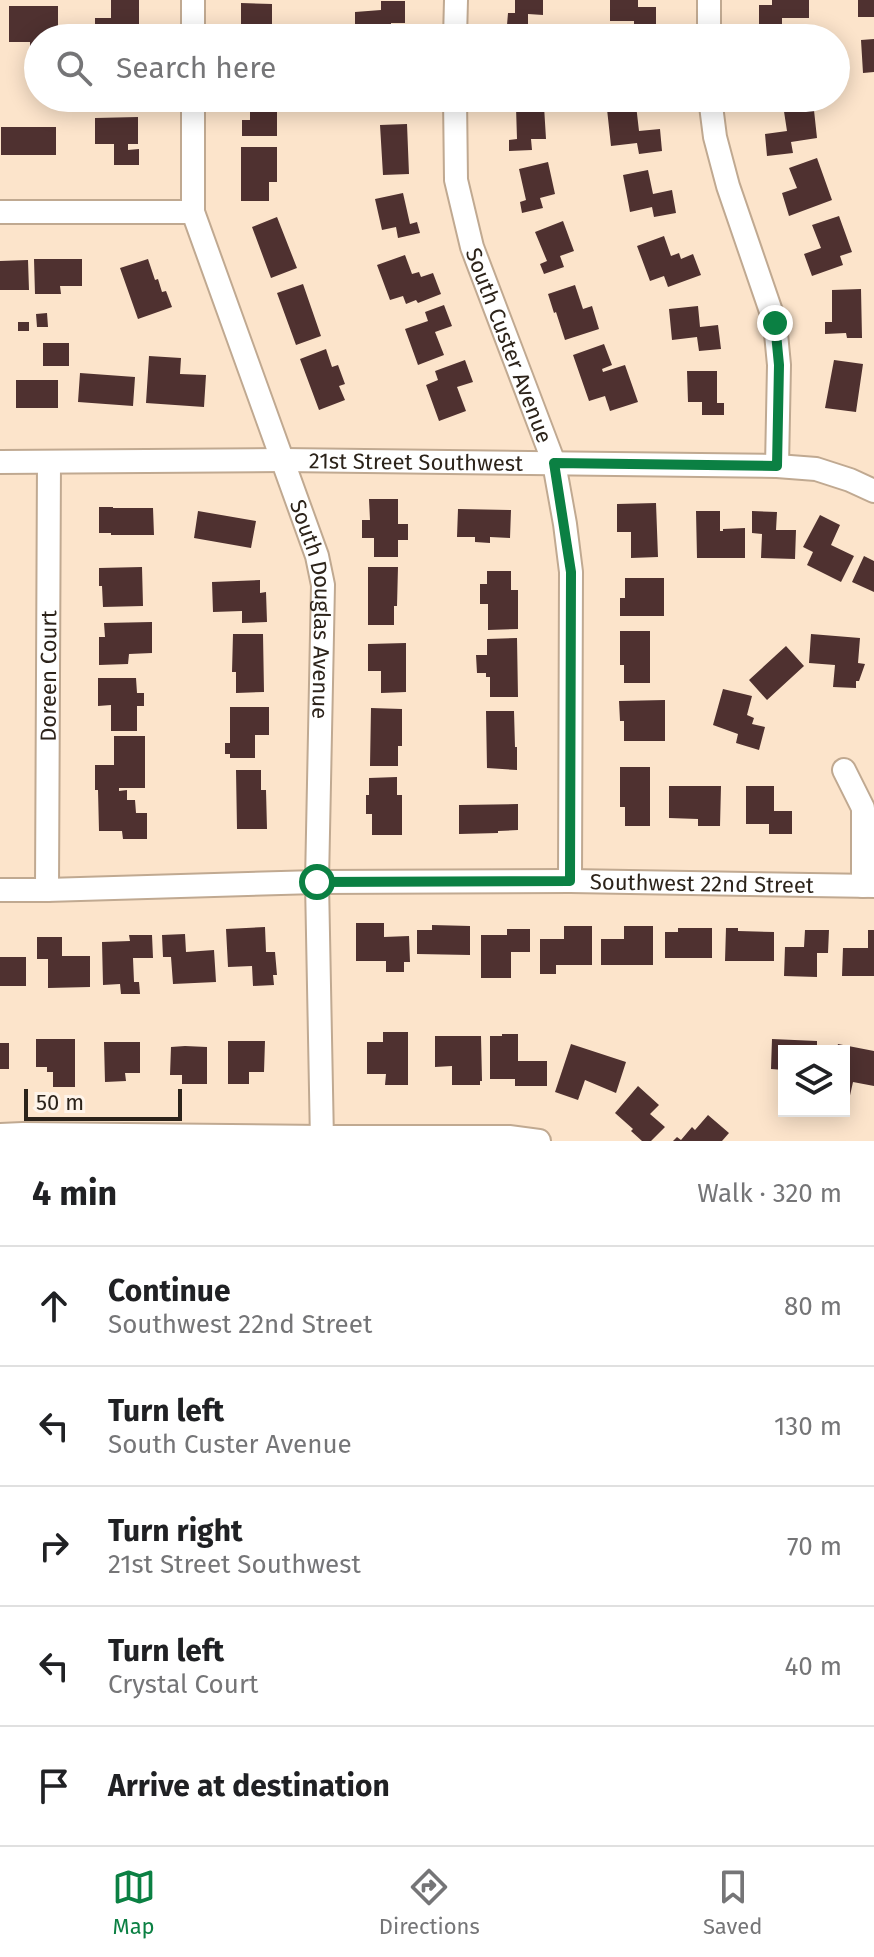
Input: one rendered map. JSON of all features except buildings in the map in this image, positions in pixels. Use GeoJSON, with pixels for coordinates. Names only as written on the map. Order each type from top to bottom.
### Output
{"type":"FeatureCollection","features":[{"type":"Feature","properties":{"kind":"street"},"geometry":{"type":"LineString","coordinates":[[193,0],[193,24]]}},
{"type":"Feature","properties":{"kind":"street"},"geometry":{"type":"LineString","coordinates":[[455,24],[456,0]]}},
{"type":"Feature","properties":{"kind":"street"},"geometry":{"type":"LineString","coordinates":[[709,0],[709,24]]}},
{"type":"Feature","properties":{"kind":"street","name":"South Douglas Avenue"},"geometry":{"type":"LineString","coordinates":[[193,112],[193,212],[317,556],[323,585],[317,882],[322,1139]]}},
{"type":"Feature","properties":{"kind":"street","name":"South Custer Avenue"},"geometry":{"type":"LineString","coordinates":[[455,112],[456,180],[472,247],[554,463],[571,572],[570,881]]}},
{"type":"Feature","properties":{"kind":"street"},"geometry":{"type":"LineString","coordinates":[[712,112],[728,186],[775,323],[779,365],[777,466]]}},
{"type":"Feature","properties":{"kind":"street"},"geometry":{"type":"LineString","coordinates":[[0,212],[193,212]]}},
{"type":"Feature","properties":{"kind":"street","name":"21st Street Southwest"},"geometry":{"type":"LineString","coordinates":[[0,462],[283,460],[777,466],[816,469],[874,491]]}},
{"type":"Feature","properties":{"kind":"street","name":"Doreen Court"},"geometry":{"type":"LineString","coordinates":[[47,890],[49,462]]}},
{"type":"Feature","properties":{"kind":"street"},"geometry":{"type":"LineString","coordinates":[[844,770],[863,808],[868,886]]}},
{"type":"Feature","properties":{"kind":"street","name":"Southwest 22nd Street"},"geometry":{"type":"LineString","coordinates":[[0,890],[317,882],[570,881],[868,886]]}},
{"type":"Feature","properties":{"kind":"street"},"geometry":{"type":"LineString","coordinates":[[0,1135],[322,1139],[509,1137],[539,1141]]}},
{"type":"Feature","properties":{"kind":"route"},"geometry":{"type":"LineString","coordinates":[[317,882],[570,881],[571,572],[554,463],[777,466],[779,365],[775,323]]}}]}
